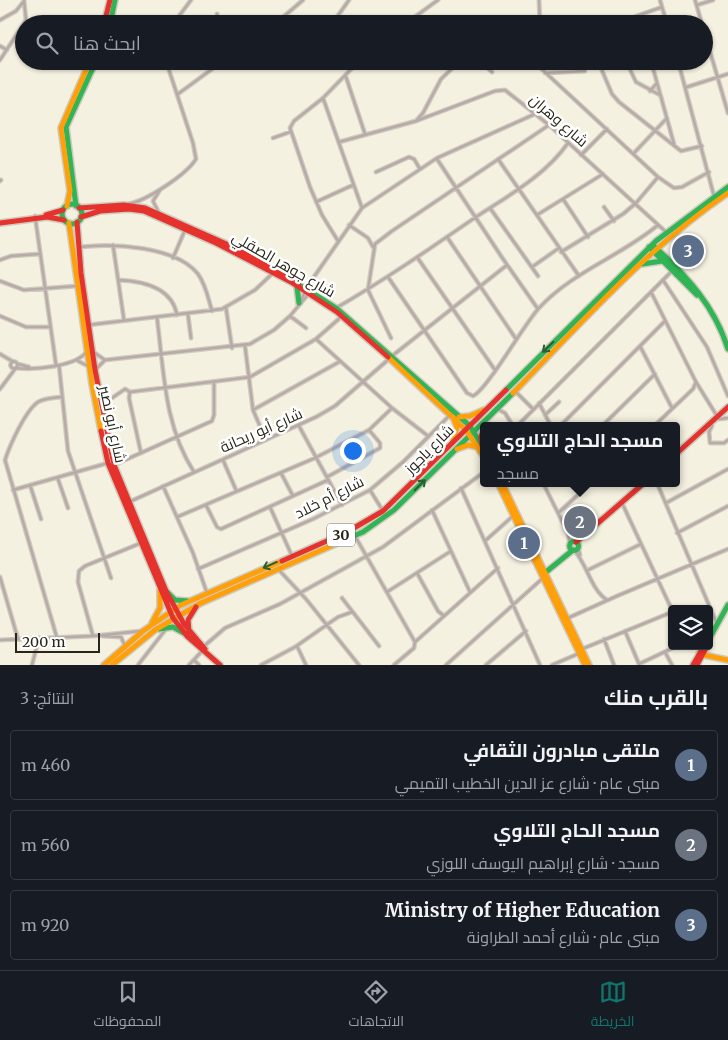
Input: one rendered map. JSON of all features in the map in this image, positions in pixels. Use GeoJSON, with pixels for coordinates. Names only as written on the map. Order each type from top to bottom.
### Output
{"type":"FeatureCollection","features":[{"type":"Feature","properties":{"kind":"main road"},"geometry":{"type":"LineString","coordinates":[[106,15],[110,0]]}},
{"type":"Feature","properties":{"kind":"main road"},"geometry":{"type":"LineString","coordinates":[[112,15],[115,0]]}},
{"type":"Feature","properties":{"kind":"main road"},"geometry":{"type":"LineString","coordinates":[[65,208],[70,191],[60,128],[86,70]]}},
{"type":"Feature","properties":{"kind":"main road"},"geometry":{"type":"LineString","coordinates":[[78,207],[66,124],[92,70]]}},
{"type":"Feature","properties":{"kind":"main road","name":"شارع ياجوز"},"geometry":{"type":"LineString","coordinates":[[104,665],[143,631],[190,600],[356,528],[383,511],[468,428],[514,390],[640,265],[666,232],[728,187]]}},
{"type":"Feature","properties":{"kind":"main road","name":"شارع ياجوز"},"geometry":{"type":"LineString","coordinates":[[482,422],[490,414],[493,407],[653,248],[696,214],[728,193]]}},
{"type":"Feature","properties":{"kind":"main road","name":"شارع جوهر الصقلي"},"geometry":{"type":"LineString","coordinates":[[35,217],[49,215],[65,208],[124,205],[141,206],[160,213],[307,291],[341,316],[459,416],[468,428]]}},
{"type":"Feature","properties":{"kind":"main road","name":"شارع أبو نصير"},"geometry":{"type":"LineString","coordinates":[[78,207],[78,247],[88,325],[89,366],[108,463],[170,612],[186,632]]}},
{"type":"Feature","properties":{"kind":"main road","name":"شارع أبو نصير"},"geometry":{"type":"LineString","coordinates":[[65,208],[89,351],[95,370],[100,406],[114,465],[166,591],[176,608],[186,632]]}},
{"type":"Feature","properties":{"kind":"main road","name":"شارع جوهر الصقلي"},"geometry":{"type":"LineString","coordinates":[[35,217],[52,217],[66,222],[79,220],[100,211],[132,209],[144,211],[187,227],[256,259],[336,308],[451,416],[468,428]]}},
{"type":"Feature","properties":{"kind":"main road"},"geometry":{"type":"LineString","coordinates":[[0,222],[35,217]]}},
{"type":"Feature","properties":{"kind":"main road"},"geometry":{"type":"LineString","coordinates":[[653,248],[662,261],[701,298]]}},
{"type":"Feature","properties":{"kind":"main road"},"geometry":{"type":"LineString","coordinates":[[653,248],[675,265],[701,298],[722,330],[728,350]]}},
{"type":"Feature","properties":{"kind":"main road"},"geometry":{"type":"LineString","coordinates":[[640,265],[653,260],[662,261]]}},
{"type":"Feature","properties":{"kind":"main road"},"geometry":{"type":"LineString","coordinates":[[296,285],[298,304]]}},
{"type":"Feature","properties":{"kind":"main road"},"geometry":{"type":"LineString","coordinates":[[459,416],[475,415],[493,407]]}},
{"type":"Feature","properties":{"kind":"main road"},"geometry":{"type":"LineString","coordinates":[[680,450],[728,407]]}},
{"type":"Feature","properties":{"kind":"main road"},"geometry":{"type":"LineString","coordinates":[[486,422],[490,414]]}},
{"type":"Feature","properties":{"kind":"main road"},"geometry":{"type":"LineString","coordinates":[[451,416],[457,429],[452,443]]}},
{"type":"Feature","properties":{"kind":"main road","name":"شارع ياجوز"},"geometry":{"type":"LineString","coordinates":[[112,665],[155,630],[201,603],[355,536],[400,505],[480,424]]}},
{"type":"Feature","properties":{"kind":"main road"},"geometry":{"type":"LineString","coordinates":[[468,428],[480,446]]}},
{"type":"Feature","properties":{"kind":"main road"},"geometry":{"type":"LineString","coordinates":[[454,451],[467,445],[480,448]]}},
{"type":"Feature","properties":{"kind":"main road"},"geometry":{"type":"LineString","coordinates":[[500,487],[568,618],[581,651],[584,665]]}},
{"type":"Feature","properties":{"kind":"main road"},"geometry":{"type":"LineString","coordinates":[[504,487],[588,665]]}},
{"type":"Feature","properties":{"kind":"main road"},"geometry":{"type":"LineString","coordinates":[[545,574],[587,532],[640,487]]}},
{"type":"Feature","properties":{"kind":"main road"},"geometry":{"type":"LineString","coordinates":[[150,626],[160,608],[160,590]]}},
{"type":"Feature","properties":{"kind":"main road"},"geometry":{"type":"LineString","coordinates":[[166,591],[176,600],[190,600]]}},
{"type":"Feature","properties":{"kind":"main road"},"geometry":{"type":"LineString","coordinates":[[186,632],[189,616],[201,603]]}},
{"type":"Feature","properties":{"kind":"main road"},"geometry":{"type":"LineString","coordinates":[[713,632],[728,605]]}},
{"type":"Feature","properties":{"kind":"main road"},"geometry":{"type":"LineString","coordinates":[[155,630],[168,627],[186,632],[220,665]]}},
{"type":"Feature","properties":{"kind":"main road"},"geometry":{"type":"LineString","coordinates":[[703,651],[714,658],[728,660]]}},
{"type":"Feature","properties":{"kind":"main road"},"geometry":{"type":"LineString","coordinates":[[693,665],[703,651]]}},
{"type":"Feature","properties":{"kind":"main road"},"geometry":{"type":"LineString","coordinates":[[697,665],[703,651]]}},
{"type":"Feature","properties":{"kind":"street"},"geometry":{"type":"LineString","coordinates":[[0,20],[16,11],[24,0]]}},
{"type":"Feature","properties":{"kind":"street"},"geometry":{"type":"LineString","coordinates":[[24,0],[26,15]]}},
{"type":"Feature","properties":{"kind":"street"},"geometry":{"type":"LineString","coordinates":[[179,15],[190,0]]}},
{"type":"Feature","properties":{"kind":"street"},"geometry":{"type":"LineString","coordinates":[[286,15],[303,0]]}},
{"type":"Feature","properties":{"kind":"street"},"geometry":{"type":"LineString","coordinates":[[339,15],[350,0]]}},
{"type":"Feature","properties":{"kind":"street"},"geometry":{"type":"LineString","coordinates":[[417,15],[438,0]]}},
{"type":"Feature","properties":{"kind":"street"},"geometry":{"type":"LineString","coordinates":[[539,0],[540,15]]}},
{"type":"Feature","properties":{"kind":"street"},"geometry":{"type":"LineString","coordinates":[[660,0],[664,15]]}},
{"type":"Feature","properties":{"kind":"street"},"geometry":{"type":"LineString","coordinates":[[695,0],[700,15]]}},
{"type":"Feature","properties":{"kind":"street"},"geometry":{"type":"LineString","coordinates":[[697,5],[714,0]]}},
{"type":"Feature","properties":{"kind":"street"},"geometry":{"type":"LineString","coordinates":[[640,15],[662,7]]}},
{"type":"Feature","properties":{"kind":"street"},"geometry":{"type":"LineString","coordinates":[[0,60],[15,36]]}},
{"type":"Feature","properties":{"kind":"street"},"geometry":{"type":"LineString","coordinates":[[0,46],[6,50]]}},
{"type":"Feature","properties":{"kind":"street"},"geometry":{"type":"LineString","coordinates":[[713,61],[728,113]]}},
{"type":"Feature","properties":{"kind":"street"},"geometry":{"type":"LineString","coordinates":[[124,205],[140,201],[163,187],[192,165],[197,156],[169,70]]}},
{"type":"Feature","properties":{"kind":"street"},"geometry":{"type":"LineString","coordinates":[[178,94],[211,70]]}},
{"type":"Feature","properties":{"kind":"street"},"geometry":{"type":"LineString","coordinates":[[338,241],[316,202],[290,132],[294,120],[323,98],[352,70]]}},
{"type":"Feature","properties":{"kind":"street"},"geometry":{"type":"LineString","coordinates":[[338,142],[416,121],[424,113],[441,79],[450,70]]}},
{"type":"Feature","properties":{"kind":"street"},"geometry":{"type":"LineString","coordinates":[[542,70],[658,176],[678,188],[709,172]]}},
{"type":"Feature","properties":{"kind":"street"},"geometry":{"type":"LineString","coordinates":[[602,70],[616,98],[674,146],[683,152],[702,146]]}},
{"type":"Feature","properties":{"kind":"street"},"geometry":{"type":"LineString","coordinates":[[630,70],[636,82],[660,96]]}},
{"type":"Feature","properties":{"kind":"street"},"geometry":{"type":"LineString","coordinates":[[653,70],[674,146]]}},
{"type":"Feature","properties":{"kind":"street"},"geometry":{"type":"LineString","coordinates":[[681,70],[714,196]]}},
{"type":"Feature","properties":{"kind":"street"},"geometry":{"type":"LineString","coordinates":[[545,73],[585,71]]}},
{"type":"Feature","properties":{"kind":"street"},"geometry":{"type":"LineString","coordinates":[[686,88],[728,74]]}},
{"type":"Feature","properties":{"kind":"street"},"geometry":{"type":"LineString","coordinates":[[346,77],[365,134]]}},
{"type":"Feature","properties":{"kind":"street"},"geometry":{"type":"LineString","coordinates":[[650,91],[657,84]]}},
{"type":"Feature","properties":{"kind":"street","name":"شارع وهران"},"geometry":{"type":"LineString","coordinates":[[416,121],[501,90],[508,92],[549,125],[666,232]]}},
{"type":"Feature","properties":{"kind":"street"},"geometry":{"type":"LineString","coordinates":[[323,98],[362,208]]}},
{"type":"Feature","properties":{"kind":"street"},"geometry":{"type":"LineString","coordinates":[[8,375],[15,368],[31,368],[76,361],[89,351],[105,360],[245,346],[274,330],[290,316],[338,241],[362,208],[436,158],[536,114]]}},
{"type":"Feature","properties":{"kind":"street"},"geometry":{"type":"LineString","coordinates":[[634,154],[667,118]]}},
{"type":"Feature","properties":{"kind":"street"},"geometry":{"type":"LineString","coordinates":[[373,247],[387,234],[549,125]]}},
{"type":"Feature","properties":{"kind":"street"},"geometry":{"type":"LineString","coordinates":[[581,154],[607,129]]}},
{"type":"Feature","properties":{"kind":"street"},"geometry":{"type":"LineString","coordinates":[[273,138],[290,132]]}},
{"type":"Feature","properties":{"kind":"street"},"geometry":{"type":"LineString","coordinates":[[336,308],[388,277],[518,188],[551,163],[568,142]]}},
{"type":"Feature","properties":{"kind":"street"},"geometry":{"type":"LineString","coordinates":[[376,172],[409,157],[414,159],[420,169]]}},
{"type":"Feature","properties":{"kind":"street"},"geometry":{"type":"LineString","coordinates":[[436,158],[538,309]]}},
{"type":"Feature","properties":{"kind":"street"},"geometry":{"type":"LineString","coordinates":[[498,159],[579,276]]}},
{"type":"Feature","properties":{"kind":"street"},"geometry":{"type":"LineString","coordinates":[[537,215],[603,174]]}},
{"type":"Feature","properties":{"kind":"street"},"geometry":{"type":"LineString","coordinates":[[561,252],[614,221],[636,203],[658,176]]}},
{"type":"Feature","properties":{"kind":"street"},"geometry":{"type":"LineString","coordinates":[[316,202],[353,185]]}},
{"type":"Feature","properties":{"kind":"street"},"geometry":{"type":"LineString","coordinates":[[160,213],[154,201],[163,187]]}},
{"type":"Feature","properties":{"kind":"street"},"geometry":{"type":"LineString","coordinates":[[564,199],[588,237]]}},
{"type":"Feature","properties":{"kind":"street"},"geometry":{"type":"LineString","coordinates":[[604,207],[614,221]]}},
{"type":"Feature","properties":{"kind":"street"},"geometry":{"type":"LineString","coordinates":[[490,208],[538,276]]}},
{"type":"Feature","properties":{"kind":"street"},"geometry":{"type":"LineString","coordinates":[[35,217],[68,451],[111,578]]}},
{"type":"Feature","properties":{"kind":"street"},"geometry":{"type":"LineString","coordinates":[[349,225],[366,236],[373,247],[368,290],[391,338]]}},
{"type":"Feature","properties":{"kind":"street"},"geometry":{"type":"LineString","coordinates":[[388,277],[470,396],[481,392],[538,309],[579,276],[658,225]]}},
{"type":"Feature","properties":{"kind":"street"},"geometry":{"type":"LineString","coordinates":[[173,258],[187,227]]}},
{"type":"Feature","properties":{"kind":"street"},"geometry":{"type":"LineString","coordinates":[[447,238],[516,339]]}},
{"type":"Feature","properties":{"kind":"street"},"geometry":{"type":"LineString","coordinates":[[78,247],[113,245],[137,247],[173,258],[188,265],[199,276],[206,290],[212,311]]}},
{"type":"Feature","properties":{"kind":"street"},"geometry":{"type":"LineString","coordinates":[[113,245],[124,320]]}},
{"type":"Feature","properties":{"kind":"street"},"geometry":{"type":"LineString","coordinates":[[532,267],[559,248]]}},
{"type":"Feature","properties":{"kind":"street"},"geometry":{"type":"LineString","coordinates":[[0,260],[11,256],[39,254]]}},
{"type":"Feature","properties":{"kind":"street"},"geometry":{"type":"LineString","coordinates":[[417,257],[495,370]]}},
{"type":"Feature","properties":{"kind":"street","name":"شارع أبو ريحانة"},"geometry":{"type":"LineString","coordinates":[[129,502],[299,426],[335,406],[424,330],[507,265]]}},
{"type":"Feature","properties":{"kind":"street"},"geometry":{"type":"LineString","coordinates":[[519,422],[672,271]]}},
{"type":"Feature","properties":{"kind":"street"},"geometry":{"type":"LineString","coordinates":[[88,325],[226,308],[255,290],[274,273]]}},
{"type":"Feature","properties":{"kind":"street"},"geometry":{"type":"LineString","coordinates":[[0,280],[24,290],[44,290],[77,286]]}},
{"type":"Feature","properties":{"kind":"street"},"geometry":{"type":"LineString","coordinates":[[118,280],[144,283],[165,293],[173,301],[177,315]]}},
{"type":"Feature","properties":{"kind":"street"},"geometry":{"type":"LineString","coordinates":[[663,280],[707,347],[728,396]]}},
{"type":"Feature","properties":{"kind":"street"},"geometry":{"type":"LineString","coordinates":[[651,292],[696,382],[719,419],[728,418]]}},
{"type":"Feature","properties":{"kind":"street"},"geometry":{"type":"LineString","coordinates":[[226,308],[232,348]]}},
{"type":"Feature","properties":{"kind":"street"},"geometry":{"type":"LineString","coordinates":[[188,314],[191,338]]}},
{"type":"Feature","properties":{"kind":"street"},"geometry":{"type":"LineString","coordinates":[[0,316],[26,327],[50,327]]}},
{"type":"Feature","properties":{"kind":"street"},"geometry":{"type":"LineString","coordinates":[[290,316],[306,328]]}},
{"type":"Feature","properties":{"kind":"street"},"geometry":{"type":"LineString","coordinates":[[100,406],[124,390],[130,392],[250,377],[316,339],[341,316]]}},
{"type":"Feature","properties":{"kind":"street"},"geometry":{"type":"LineString","coordinates":[[157,318],[175,437],[194,472]]}},
{"type":"Feature","properties":{"kind":"street"},"geometry":{"type":"LineString","coordinates":[[564,422],[665,321]]}},
{"type":"Feature","properties":{"kind":"street"},"geometry":{"type":"LineString","coordinates":[[316,339],[339,362],[428,437]]}},
{"type":"Feature","properties":{"kind":"street"},"geometry":{"type":"LineString","coordinates":[[245,346],[253,410],[266,440]]}},
{"type":"Feature","properties":{"kind":"street"},"geometry":{"type":"LineString","coordinates":[[640,346],[672,408]]}},
{"type":"Feature","properties":{"kind":"street"},"geometry":{"type":"LineString","coordinates":[[0,354],[13,364],[15,368]]}},
{"type":"Feature","properties":{"kind":"street"},"geometry":{"type":"LineString","coordinates":[[95,370],[105,360]]}},
{"type":"Feature","properties":{"kind":"street"},"geometry":{"type":"LineString","coordinates":[[76,361],[89,366]]}},
{"type":"Feature","properties":{"kind":"street"},"geometry":{"type":"LineString","coordinates":[[253,410],[339,362]]}},
{"type":"Feature","properties":{"kind":"street"},"geometry":{"type":"LineString","coordinates":[[13,364],[31,368]]}},
{"type":"Feature","properties":{"kind":"street"},"geometry":{"type":"LineString","coordinates":[[13,364],[15,368]]}},
{"type":"Feature","properties":{"kind":"street"},"geometry":{"type":"LineString","coordinates":[[0,389],[13,364]]}},
{"type":"Feature","properties":{"kind":"street"},"geometry":{"type":"LineString","coordinates":[[606,422],[655,374]]}},
{"type":"Feature","properties":{"kind":"street"},"geometry":{"type":"LineString","coordinates":[[114,465],[213,420],[214,382]]}},
{"type":"Feature","properties":{"kind":"street"},"geometry":{"type":"LineString","coordinates":[[658,422],[693,389],[696,382]]}},
{"type":"Feature","properties":{"kind":"street"},"geometry":{"type":"LineString","coordinates":[[514,390],[533,409]]}},
{"type":"Feature","properties":{"kind":"street"},"geometry":{"type":"LineString","coordinates":[[130,392],[131,409],[141,453]]}},
{"type":"Feature","properties":{"kind":"street"},"geometry":{"type":"LineString","coordinates":[[58,638],[5,460],[21,425],[33,406],[43,400],[61,397]]}},
{"type":"Feature","properties":{"kind":"street"},"geometry":{"type":"LineString","coordinates":[[546,415],[559,402]]}},
{"type":"Feature","properties":{"kind":"street"},"geometry":{"type":"LineString","coordinates":[[539,404],[549,422]]}},
{"type":"Feature","properties":{"kind":"street"},"geometry":{"type":"LineString","coordinates":[[493,407],[505,413],[512,422]]}},
{"type":"Feature","properties":{"kind":"street"},"geometry":{"type":"LineString","coordinates":[[177,516],[315,458],[369,430],[392,408]]}},
{"type":"Feature","properties":{"kind":"street","name":"شارع أم خلاد"},"geometry":{"type":"LineString","coordinates":[[198,569],[342,505],[370,490],[403,462],[451,416]]}},
{"type":"Feature","properties":{"kind":"street"},"geometry":{"type":"LineString","coordinates":[[711,422],[710,443],[724,443],[728,440]]}},
{"type":"Feature","properties":{"kind":"street"},"geometry":{"type":"LineString","coordinates":[[299,426],[342,505]]}},
{"type":"Feature","properties":{"kind":"street"},"geometry":{"type":"LineString","coordinates":[[206,505],[220,529],[270,507],[328,479],[380,448],[380,444],[369,430]]}},
{"type":"Feature","properties":{"kind":"street"},"geometry":{"type":"LineString","coordinates":[[0,461],[5,460]]}},
{"type":"Feature","properties":{"kind":"street"},"geometry":{"type":"LineString","coordinates":[[223,460],[237,491]]}},
{"type":"Feature","properties":{"kind":"street"},"geometry":{"type":"LineString","coordinates":[[403,462],[418,477]]}},
{"type":"Feature","properties":{"kind":"street"},"geometry":{"type":"LineString","coordinates":[[13,490],[108,463]]}},
{"type":"Feature","properties":{"kind":"street"},"geometry":{"type":"LineString","coordinates":[[666,502],[728,469]]}},
{"type":"Feature","properties":{"kind":"street"},"geometry":{"type":"LineString","coordinates":[[281,472],[293,496]]}},
{"type":"Feature","properties":{"kind":"street"},"geometry":{"type":"LineString","coordinates":[[189,665],[203,648],[225,628],[280,604],[298,592],[392,541],[480,475]]}},
{"type":"Feature","properties":{"kind":"street"},"geometry":{"type":"LineString","coordinates":[[58,478],[68,508]]}},
{"type":"Feature","properties":{"kind":"street"},"geometry":{"type":"LineString","coordinates":[[30,486],[41,519]]}},
{"type":"Feature","properties":{"kind":"street"},"geometry":{"type":"LineString","coordinates":[[163,486],[177,516],[207,593]]}},
{"type":"Feature","properties":{"kind":"street"},"geometry":{"type":"LineString","coordinates":[[545,487],[601,596],[607,600]]}},
{"type":"Feature","properties":{"kind":"street"},"geometry":{"type":"LineString","coordinates":[[659,487],[717,625]]}},
{"type":"Feature","properties":{"kind":"street"},"geometry":{"type":"LineString","coordinates":[[461,488],[515,603],[540,665]]}},
{"type":"Feature","properties":{"kind":"street"},"geometry":{"type":"LineString","coordinates":[[558,513],[585,488]]}},
{"type":"Feature","properties":{"kind":"street"},"geometry":{"type":"LineString","coordinates":[[370,490],[383,511]]}},
{"type":"Feature","properties":{"kind":"street"},"geometry":{"type":"LineString","coordinates":[[622,503],[669,605]]}},
{"type":"Feature","properties":{"kind":"street"},"geometry":{"type":"LineString","coordinates":[[677,533],[728,506]]}},
{"type":"Feature","properties":{"kind":"street"},"geometry":{"type":"LineString","coordinates":[[270,507],[292,556]]}},
{"type":"Feature","properties":{"kind":"street"},"geometry":{"type":"LineString","coordinates":[[432,510],[470,592]]}},
{"type":"Feature","properties":{"kind":"street"},"geometry":{"type":"LineString","coordinates":[[486,541],[514,514]]}},
{"type":"Feature","properties":{"kind":"street"},"geometry":{"type":"LineString","coordinates":[[567,531],[574,546]]}},
{"type":"Feature","properties":{"kind":"street"},"geometry":{"type":"LineString","coordinates":[[355,536],[416,642]]}},
{"type":"Feature","properties":{"kind":"street"},"geometry":{"type":"LineString","coordinates":[[93,636],[77,575],[82,567],[141,543]]}},
{"type":"Feature","properties":{"kind":"street"},"geometry":{"type":"LineString","coordinates":[[588,570],[641,544]]}},
{"type":"Feature","properties":{"kind":"street"},"geometry":{"type":"LineString","coordinates":[[568,618],[728,549]]}},
{"type":"Feature","properties":{"kind":"street"},"geometry":{"type":"LineString","coordinates":[[386,592],[451,551]]}},
{"type":"Feature","properties":{"kind":"street"},"geometry":{"type":"LineString","coordinates":[[394,665],[414,648],[416,642],[498,568]]}},
{"type":"Feature","properties":{"kind":"street"},"geometry":{"type":"LineString","coordinates":[[278,569],[359,665]]}},
{"type":"Feature","properties":{"kind":"street"},"geometry":{"type":"LineString","coordinates":[[417,572],[438,611],[444,616]]}},
{"type":"Feature","properties":{"kind":"street"},"geometry":{"type":"LineString","coordinates":[[446,665],[545,574]]}},
{"type":"Feature","properties":{"kind":"street"},"geometry":{"type":"LineString","coordinates":[[0,577],[18,639]]}},
{"type":"Feature","properties":{"kind":"street"},"geometry":{"type":"LineString","coordinates":[[342,598],[379,646]]}},
{"type":"Feature","properties":{"kind":"street"},"geometry":{"type":"LineString","coordinates":[[260,665],[297,646],[326,624],[352,612]]}},
{"type":"Feature","properties":{"kind":"street"},"geometry":{"type":"LineString","coordinates":[[552,665],[604,639],[668,613]]}},
{"type":"Feature","properties":{"kind":"street"},"geometry":{"type":"LineString","coordinates":[[138,665],[168,627]]}},
{"type":"Feature","properties":{"kind":"street"},"geometry":{"type":"LineString","coordinates":[[0,640],[93,636],[143,631]]}},
{"type":"Feature","properties":{"kind":"street"},"geometry":{"type":"LineString","coordinates":[[486,665],[526,631]]}},
{"type":"Feature","properties":{"kind":"street"},"geometry":{"type":"LineString","coordinates":[[626,631],[639,665],[669,650]]}},
{"type":"Feature","properties":{"kind":"street"},"geometry":{"type":"LineString","coordinates":[[101,635],[121,637],[125,646]]}},
{"type":"Feature","properties":{"kind":"street"},"geometry":{"type":"LineString","coordinates":[[32,665],[39,638]]}},
{"type":"Feature","properties":{"kind":"street"},"geometry":{"type":"LineString","coordinates":[[604,639],[614,665]]}},
{"type":"Feature","properties":{"kind":"street"},"geometry":{"type":"LineString","coordinates":[[297,646],[306,665]]}},
{"type":"Feature","properties":{"kind":"street"},"geometry":{"type":"LineString","coordinates":[[665,652],[672,665]]}},
{"type":"Feature","properties":{"kind":"street"},"geometry":{"type":"LineString","coordinates":[[194,660],[199,665]]}},
{"type":"Feature","properties":{"kind":"traffic: fast"},"geometry":{"type":"LineString","coordinates":[[112,15],[115,0]]}},
{"type":"Feature","properties":{"kind":"traffic: fast"},"geometry":{"type":"LineString","coordinates":[[76,206],[66,127],[92,70]]}},
{"type":"Feature","properties":{"kind":"traffic: fast"},"geometry":{"type":"LineString","coordinates":[[506,390],[656,241],[728,187]]}},
{"type":"Feature","properties":{"kind":"traffic: fast"},"geometry":{"type":"LineString","coordinates":[[72,204],[79,207],[82,214],[79,221],[72,224],[65,221],[62,214],[65,207],[72,204]]}},
{"type":"Feature","properties":{"kind":"traffic: fast"},"geometry":{"type":"LineString","coordinates":[[649,247],[697,295]]}},
{"type":"Feature","properties":{"kind":"traffic: fast"},"geometry":{"type":"LineString","coordinates":[[655,247],[699,293],[716,319],[728,349]]}},
{"type":"Feature","properties":{"kind":"traffic: fast"},"geometry":{"type":"LineString","coordinates":[[642,264],[662,261]]}},
{"type":"Feature","properties":{"kind":"traffic: fast"},"geometry":{"type":"LineString","coordinates":[[299,284],[336,308],[470,426],[480,442]]}},
{"type":"Feature","properties":{"kind":"traffic: fast"},"geometry":{"type":"LineString","coordinates":[[297,287],[299,303]]}},
{"type":"Feature","properties":{"kind":"traffic: fast"},"geometry":{"type":"LineString","coordinates":[[484,422],[513,393]]}},
{"type":"Feature","properties":{"kind":"traffic: fast"},"geometry":{"type":"LineString","coordinates":[[349,538],[363,532],[394,510],[480,425]]}},
{"type":"Feature","properties":{"kind":"traffic: fast"},"geometry":{"type":"LineString","coordinates":[[574,542],[578,546],[574,550],[570,546],[574,542]]}},
{"type":"Feature","properties":{"kind":"traffic: fast"},"geometry":{"type":"LineString","coordinates":[[546,572],[573,550]]}},
{"type":"Feature","properties":{"kind":"traffic: fast"},"geometry":{"type":"LineString","coordinates":[[166,591],[175,600],[188,601]]}},
{"type":"Feature","properties":{"kind":"traffic: fast"},"geometry":{"type":"LineString","coordinates":[[713,632],[728,605]]}},
{"type":"Feature","properties":{"kind":"traffic: fast"},"geometry":{"type":"LineString","coordinates":[[159,629],[173,627],[184,633]]}},
{"type":"Feature","properties":{"kind":"traffic: slow"},"geometry":{"type":"LineString","coordinates":[[67,206],[70,191],[61,128],[86,70]]}},
{"type":"Feature","properties":{"kind":"traffic: slow"},"geometry":{"type":"LineString","coordinates":[[513,393],[642,262],[698,215],[728,193]]}},
{"type":"Feature","properties":{"kind":"traffic: slow"},"geometry":{"type":"LineString","coordinates":[[69,223],[92,384],[101,431]]}},
{"type":"Feature","properties":{"kind":"traffic: slow"},"geometry":{"type":"LineString","coordinates":[[388,357],[466,430],[480,451]]}},
{"type":"Feature","properties":{"kind":"traffic: slow"},"geometry":{"type":"LineString","coordinates":[[459,417],[470,416],[484,410]]}},
{"type":"Feature","properties":{"kind":"traffic: slow"},"geometry":{"type":"LineString","coordinates":[[453,417],[457,427],[453,441]]}},
{"type":"Feature","properties":{"kind":"traffic: slow"},"geometry":{"type":"LineString","coordinates":[[457,449],[468,445],[478,447]]}},
{"type":"Feature","properties":{"kind":"traffic: slow"},"geometry":{"type":"LineString","coordinates":[[500,487],[585,665]]}},
{"type":"Feature","properties":{"kind":"traffic: slow"},"geometry":{"type":"LineString","coordinates":[[504,487],[589,665]]}},
{"type":"Feature","properties":{"kind":"traffic: slow"},"geometry":{"type":"LineString","coordinates":[[112,665],[155,630],[201,603],[349,538]]}},
{"type":"Feature","properties":{"kind":"traffic: slow"},"geometry":{"type":"LineString","coordinates":[[104,665],[143,631],[181,605],[282,561]]}},
{"type":"Feature","properties":{"kind":"traffic: slow"},"geometry":{"type":"LineString","coordinates":[[152,623],[160,608],[160,590]]}},
{"type":"Feature","properties":{"kind":"traffic: slow"},"geometry":{"type":"LineString","coordinates":[[699,654],[728,660]]}},
{"type":"Feature","properties":{"kind":"traffic: jam"},"geometry":{"type":"LineString","coordinates":[[106,15],[110,0]]}},
{"type":"Feature","properties":{"kind":"traffic: jam"},"geometry":{"type":"LineString","coordinates":[[79,208],[124,205],[145,208],[231,246],[299,284]]}},
{"type":"Feature","properties":{"kind":"traffic: jam"},"geometry":{"type":"LineString","coordinates":[[81,217],[100,211],[129,209],[144,211],[216,243],[291,282],[337,312],[388,357]]}},
{"type":"Feature","properties":{"kind":"traffic: jam"},"geometry":{"type":"LineString","coordinates":[[46,215],[63,210]]}},
{"type":"Feature","properties":{"kind":"traffic: jam"},"geometry":{"type":"LineString","coordinates":[[0,223],[47,217],[64,220]]}},
{"type":"Feature","properties":{"kind":"traffic: jam"},"geometry":{"type":"LineString","coordinates":[[77,222],[81,273],[95,370],[114,465],[166,591],[184,624],[205,649]]}},
{"type":"Feature","properties":{"kind":"traffic: jam"},"geometry":{"type":"LineString","coordinates":[[282,561],[347,532],[383,511],[506,390]]}},
{"type":"Feature","properties":{"kind":"traffic: jam"},"geometry":{"type":"LineString","coordinates":[[680,450],[728,407]]}},
{"type":"Feature","properties":{"kind":"traffic: jam"},"geometry":{"type":"LineString","coordinates":[[101,431],[108,463],[173,618],[187,636],[220,665]]}},
{"type":"Feature","properties":{"kind":"traffic: jam"},"geometry":{"type":"LineString","coordinates":[[576,542],[639,487]]}},
{"type":"Feature","properties":{"kind":"traffic: jam"},"geometry":{"type":"LineString","coordinates":[[189,632],[188,620],[196,607]]}},
{"type":"Feature","properties":{"kind":"traffic: jam"},"geometry":{"type":"LineString","coordinates":[[693,665],[702,650]]}},
{"type":"Feature","properties":{"kind":"traffic: jam"},"geometry":{"type":"LineString","coordinates":[[697,665],[705,650]]}},
{"type":"Feature","properties":{"kind":"place","name":"Ministry of Higher Education"},"geometry":{"type":"Point","coordinates":[688,251]}},
{"type":"Feature","properties":{"kind":"place","name":"مسجد الحاج التلاوي"},"geometry":{"type":"Point","coordinates":[580,522]}},
{"type":"Feature","properties":{"kind":"place","name":"ملتقى مبادرون الثقافي"},"geometry":{"type":"Point","coordinates":[524,543]}}]}
